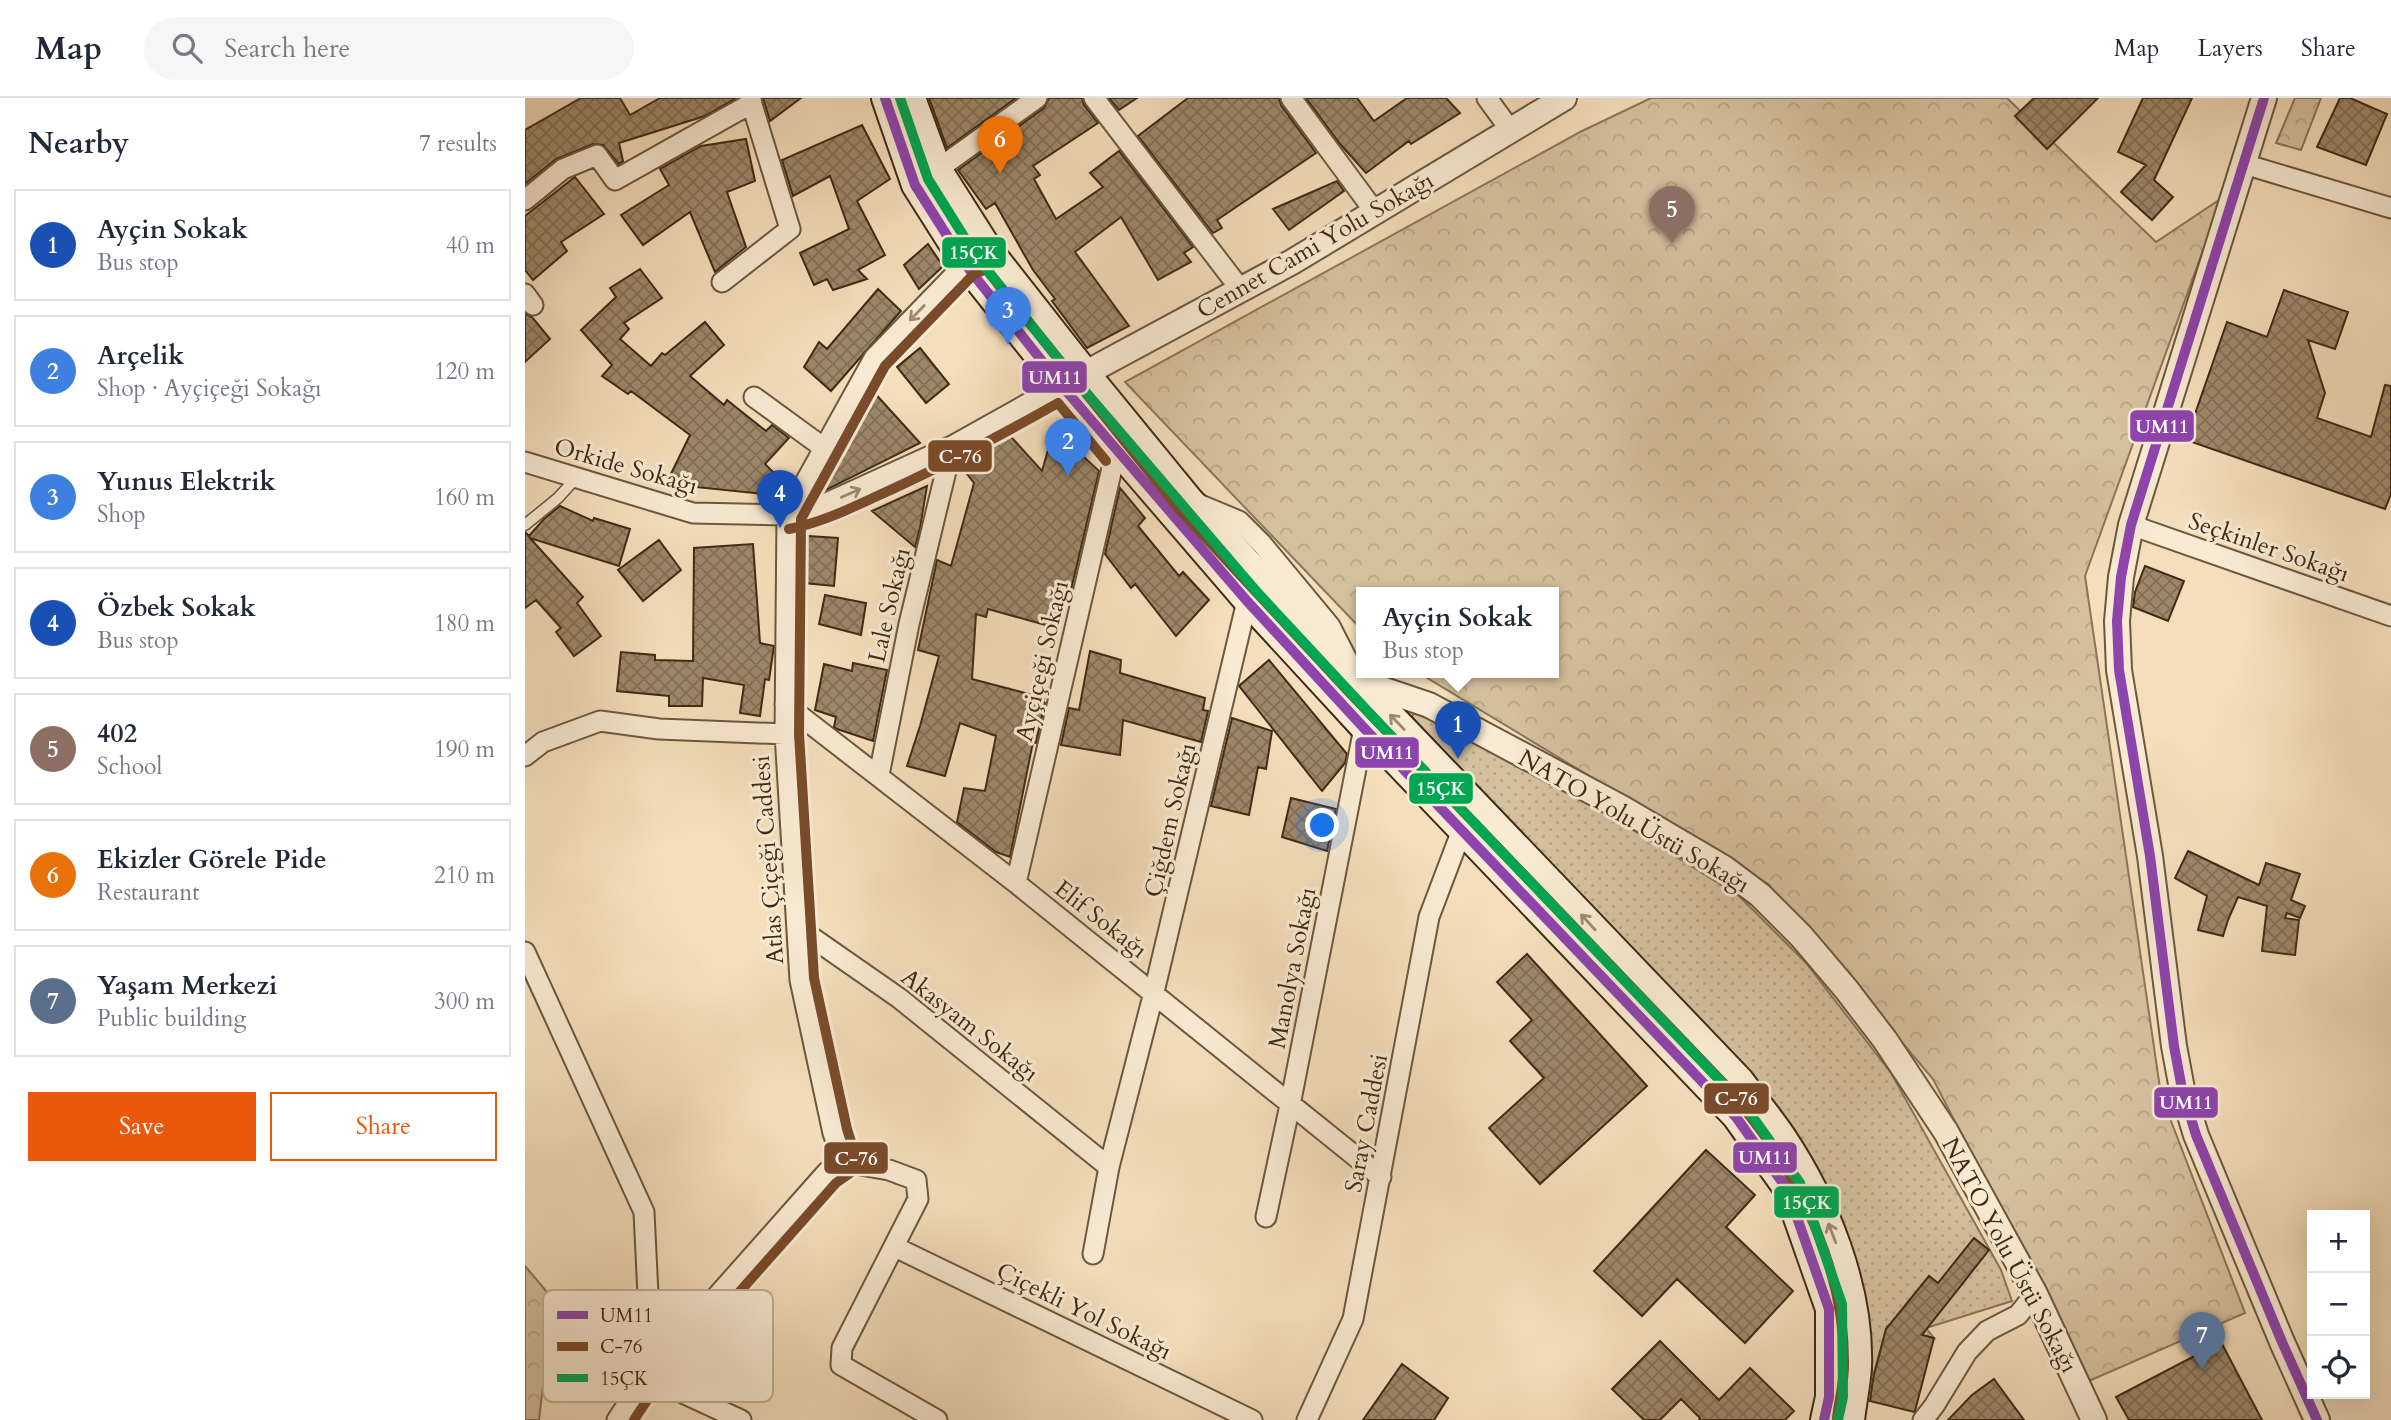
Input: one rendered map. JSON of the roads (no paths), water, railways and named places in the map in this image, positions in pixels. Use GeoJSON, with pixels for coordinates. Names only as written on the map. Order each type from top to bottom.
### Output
{"type":"FeatureCollection","features":[{"type":"Feature","properties":{"kind":"main road"},"geometry":{"type":"LineString","coordinates":[[885,98],[915,185],[965,264],[1116,451],[1364,729],[1736,1117],[1787,1189],[1829,1309],[1829,1397],[1824,1420]]}},
{"type":"Feature","properties":{"kind":"main road"},"geometry":{"type":"LineString","coordinates":[[912,98],[938,169],[990,251],[1189,499],[1662,1002],[1740,1080],[1782,1136],[1813,1188],[1834,1237],[1854,1307],[1858,1366],[1851,1420]]}},
{"type":"Feature","properties":{"kind":"main road"},"geometry":{"type":"LineString","coordinates":[[915,185],[938,169]]}},
{"type":"Feature","properties":{"kind":"main road"},"geometry":{"type":"LineString","coordinates":[[965,264],[990,251]]}},
{"type":"Feature","properties":{"kind":"main road","name":"Cennet Cami Yolu Sokağı"},"geometry":{"type":"LineString","coordinates":[[1061,385],[1086,373]]}},
{"type":"Feature","properties":{"kind":"main road"},"geometry":{"type":"LineString","coordinates":[[1338,698],[1358,681]]}},
{"type":"Feature","properties":{"kind":"main road"},"geometry":{"type":"LineString","coordinates":[[1462,830],[1478,806]]}},
{"type":"Feature","properties":{"kind":"street"},"geometry":{"type":"LineString","coordinates":[[938,169],[1037,98]]}},
{"type":"Feature","properties":{"kind":"street"},"geometry":{"type":"LineString","coordinates":[[1094,98],[1241,290]]}},
{"type":"Feature","properties":{"kind":"street"},"geometry":{"type":"LineString","coordinates":[[1291,98],[1375,212]]}},
{"type":"Feature","properties":{"kind":"street"},"geometry":{"type":"LineString","coordinates":[[1487,98],[1511,131]]}},
{"type":"Feature","properties":{"kind":"street","name":"Cennet Cami Yolu Sokağı"},"geometry":{"type":"LineString","coordinates":[[1086,373],[1241,290],[1564,98]]}},
{"type":"Feature","properties":{"kind":"street"},"geometry":{"type":"LineString","coordinates":[[2264,98],[2131,525],[2121,577],[2117,621],[2119,670],[2150,856],[2173,1046],[2182,1088],[2196,1135],[2317,1420]]}},
{"type":"Feature","properties":{"kind":"street"},"geometry":{"type":"LineString","coordinates":[[525,200],[563,169],[597,155],[615,180],[751,100],[790,229],[722,282]]}},
{"type":"Feature","properties":{"kind":"street"},"geometry":{"type":"LineString","coordinates":[[2244,164],[2391,208]]}},
{"type":"Feature","properties":{"kind":"street","name":"Atlas Çiçeği Caddesi"},"geometry":{"type":"LineString","coordinates":[[843,1162],[833,1133],[800,980],[785,734],[787,514],[874,358],[965,264]]}},
{"type":"Feature","properties":{"kind":"street","name":"Orkide Sokağı"},"geometry":{"type":"LineString","coordinates":[[525,462],[693,513],[807,512],[952,446],[1061,385]]}},
{"type":"Feature","properties":{"kind":"street"},"geometry":{"type":"LineString","coordinates":[[754,397],[824,448]]}},
{"type":"Feature","properties":{"kind":"street","name":"Lale Sokağı"},"geometry":{"type":"LineString","coordinates":[[879,775],[909,624],[952,446]]}},
{"type":"Feature","properties":{"kind":"street","name":"Ayçiçeği Sokağı"},"geometry":{"type":"LineString","coordinates":[[1016,883],[1116,451]]}},
{"type":"Feature","properties":{"kind":"street","name":"Seçkinler Sokağı"},"geometry":{"type":"LineString","coordinates":[[2131,525],[2391,615]]}},
{"type":"Feature","properties":{"kind":"street","name":"Çiğdem Sokağı"},"geometry":{"type":"LineString","coordinates":[[1093,1254],[1108,1167],[1154,992],[1247,601]]}},
{"type":"Feature","properties":{"kind":"street","name":"NATO Yolu Üstü Sokağı"},"geometry":{"type":"LineString","coordinates":[[1358,681],[1429,705],[1609,801],[1724,867],[1760,895],[1801,936],[1885,1040],[1946,1132],[2035,1294],[2094,1420]]}},
{"type":"Feature","properties":{"kind":"street","name":"Elif Sokağı"},"geometry":{"type":"LineString","coordinates":[[785,704],[1154,992],[1381,1177]]}},
{"type":"Feature","properties":{"kind":"street"},"geometry":{"type":"LineString","coordinates":[[525,756],[543,742],[600,721],[659,729],[785,734]]}},
{"type":"Feature","properties":{"kind":"street","name":"Manolya Sokağı"},"geometry":{"type":"LineString","coordinates":[[1266,1217],[1364,729]]}},
{"type":"Feature","properties":{"kind":"street","name":"Saray Caddesi"},"geometry":{"type":"LineString","coordinates":[[1307,1420],[1353,1319],[1429,917],[1462,830]]}},
{"type":"Feature","properties":{"kind":"street","name":"Akasyam Sokağı"},"geometry":{"type":"LineString","coordinates":[[797,927],[899,998],[1108,1167]]}},
{"type":"Feature","properties":{"kind":"street"},"geometry":{"type":"LineString","coordinates":[[525,952],[644,1212],[648,1290]]}},
{"type":"Feature","properties":{"kind":"street"},"geometry":{"type":"LineString","coordinates":[[722,1290],[827,1172],[843,1162],[889,1170],[916,1180],[918,1199],[842,1349],[841,1366],[937,1420]]}},
{"type":"Feature","properties":{"kind":"street","name":"Çiçekli Yol Sokağı"},"geometry":{"type":"LineString","coordinates":[[895,1247],[1252,1420]]}},
{"type":"Feature","properties":{"kind":"street"},"geometry":{"type":"LineString","coordinates":[[1923,1420],[1967,1352],[1987,1331],[2018,1315],[2035,1294]]}},
{"type":"Feature","properties":{"kind":"street"},"geometry":{"type":"LineString","coordinates":[[617,1420],[629,1402]]}},
{"type":"Feature","properties":{"kind":"street"},"geometry":{"type":"LineString","coordinates":[[702,1402],[741,1420]]}},
{"type":"Feature","properties":{"kind":"lane"},"geometry":{"type":"LineString","coordinates":[[525,525],[558,498],[576,478]]}},
{"type":"Feature","properties":{"kind":"place","name":"Ekizler Görele Pide"},"geometry":{"type":"Point","coordinates":[1000,174]}},
{"type":"Feature","properties":{"kind":"place","name":"402"},"geometry":{"type":"Point","coordinates":[1672,244]}},
{"type":"Feature","properties":{"kind":"place","name":"Yunus Elektrik"},"geometry":{"type":"Point","coordinates":[1008,345]}},
{"type":"Feature","properties":{"kind":"place","name":"Arçelik"},"geometry":{"type":"Point","coordinates":[1068,476]}},
{"type":"Feature","properties":{"kind":"place","name":"Özbek Sokak"},"geometry":{"type":"Point","coordinates":[780,528]}},
{"type":"Feature","properties":{"kind":"place","name":"Ayçin Sokak"},"geometry":{"type":"Point","coordinates":[1458,759]}},
{"type":"Feature","properties":{"kind":"place","name":"Yaşam Merkezi"},"geometry":{"type":"Point","coordinates":[2202,1370]}}]}
